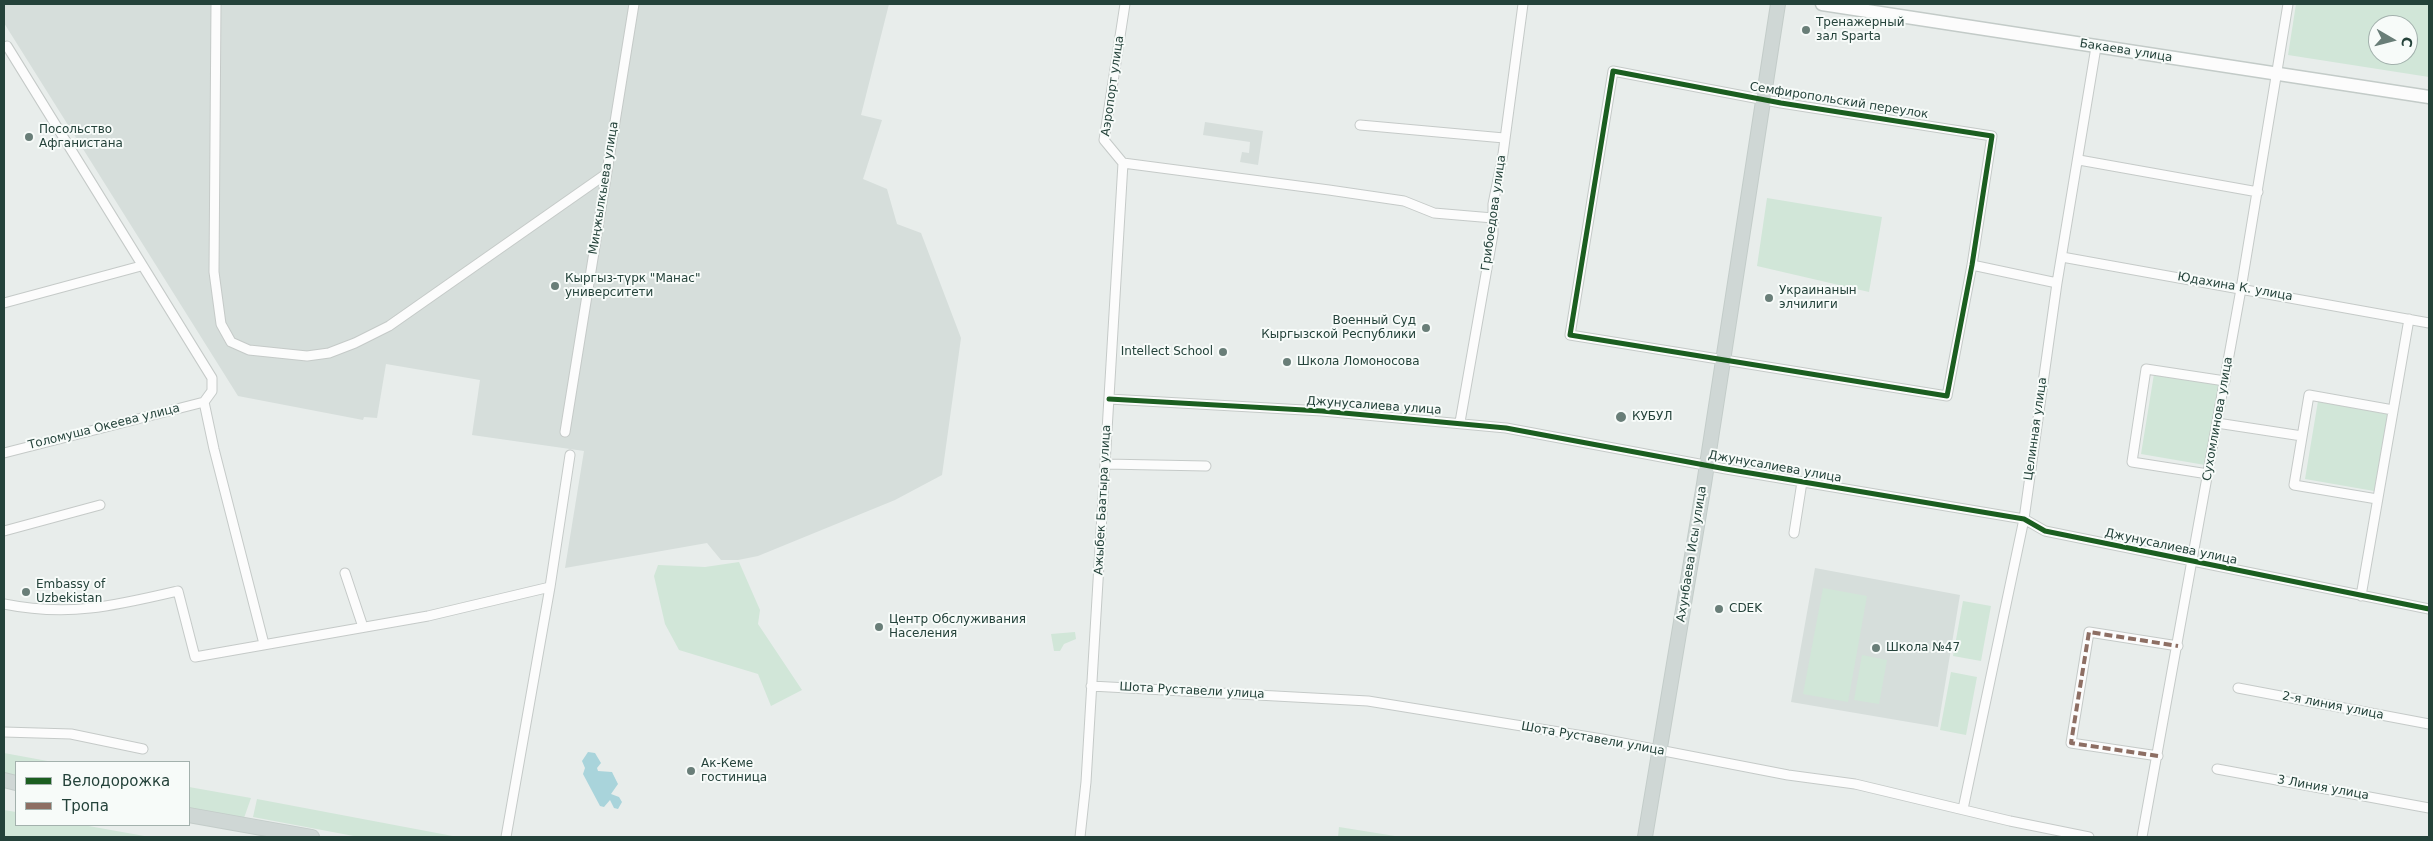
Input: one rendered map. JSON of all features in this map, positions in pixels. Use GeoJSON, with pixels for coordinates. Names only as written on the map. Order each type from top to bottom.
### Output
{"type":"FeatureCollection","features":[{"type":"Feature","properties":{"kind":"main road","name":"Ахунбаева Исы улица"},"geometry":{"type":"LineString","coordinates":[[1645,837],[1707,465],[1778,4]]}},
{"type":"Feature","properties":{"kind":"main road","name":"Бакаева улица"},"geometry":{"type":"LineString","coordinates":[[1822,4],[2429,97]]}},
{"type":"Feature","properties":{"kind":"main road"},"geometry":{"type":"LineString","coordinates":[[190,815],[312,837]]}},
{"type":"Feature","properties":{"kind":"street"},"geometry":{"type":"LineString","coordinates":[[216,4],[214,272],[221,324],[231,342],[249,350],[307,356],[329,353],[355,343],[389,326],[606,174]]}},
{"type":"Feature","properties":{"kind":"street","name":"Миңжылкыева улица"},"geometry":{"type":"LineString","coordinates":[[565,432],[634,4]]}},
{"type":"Feature","properties":{"kind":"street","name":"Аэропорт улица"},"geometry":{"type":"LineString","coordinates":[[1123,163],[1104,140],[1125,4]]}},
{"type":"Feature","properties":{"kind":"street","name":"Грибоедова улица"},"geometry":{"type":"LineString","coordinates":[[1460,422],[1493,234],[1493,204],[1523,4]]}},
{"type":"Feature","properties":{"kind":"street","name":"Сухомлинова улица"},"geometry":{"type":"LineString","coordinates":[[2142,837],[2218,423],[2288,4]]}},
{"type":"Feature","properties":{"kind":"street"},"geometry":{"type":"LineString","coordinates":[[7,46],[141,266],[212,378],[212,391],[204,402],[214,449],[264,644]]}},
{"type":"Feature","properties":{"kind":"street","name":"Целинная улица"},"geometry":{"type":"LineString","coordinates":[[1963,809],[2024,519],[2057,283],[2079,160],[2096,47]]}},
{"type":"Feature","properties":{"kind":"street","name":"Семфиропольский переулок"},"geometry":{"type":"LineString","coordinates":[[1613,71],[1763,100],[1992,136],[1972,265],[1947,396],[1570,335],[1613,71]]}},
{"type":"Feature","properties":{"kind":"street"},"geometry":{"type":"LineString","coordinates":[[1360,125],[1504,138]]}},
{"type":"Feature","properties":{"kind":"street"},"geometry":{"type":"LineString","coordinates":[[2079,160],[2258,192]]}},
{"type":"Feature","properties":{"kind":"street"},"geometry":{"type":"LineString","coordinates":[[1123,163],[1404,201],[1434,213],[1493,218]]}},
{"type":"Feature","properties":{"kind":"street","name":"Ажыбек Баатыра улица"},"geometry":{"type":"LineString","coordinates":[[1080,837],[1123,163]]}},
{"type":"Feature","properties":{"kind":"street","name":"Юдахина К. улица"},"geometry":{"type":"LineString","coordinates":[[2062,257],[2429,323]]}},
{"type":"Feature","properties":{"kind":"street"},"geometry":{"type":"LineString","coordinates":[[1972,265],[2057,283]]}},
{"type":"Feature","properties":{"kind":"street"},"geometry":{"type":"LineString","coordinates":[[4,302],[141,266]]}},
{"type":"Feature","properties":{"kind":"street"},"geometry":{"type":"LineString","coordinates":[[2361,596],[2409,319]]}},
{"type":"Feature","properties":{"kind":"street"},"geometry":{"type":"LineString","coordinates":[[2208,474],[2132,462],[2146,369],[2225,381]]}},
{"type":"Feature","properties":{"kind":"street"},"geometry":{"type":"LineString","coordinates":[[2378,500],[2294,485],[2302,436],[2309,395],[2393,410]]}},
{"type":"Feature","properties":{"kind":"street","name":"Джунусалиева улица"},"geometry":{"type":"LineString","coordinates":[[1109,399],[1322,411],[1460,422],[1506,428],[1802,482],[2024,519],[2045,531],[2429,609]]}},
{"type":"Feature","properties":{"kind":"street","name":"Толомуша Океева улица"},"geometry":{"type":"LineString","coordinates":[[4,453],[204,402]]}},
{"type":"Feature","properties":{"kind":"street"},"geometry":{"type":"LineString","coordinates":[[2218,423],[2302,436]]}},
{"type":"Feature","properties":{"kind":"street"},"geometry":{"type":"LineString","coordinates":[[506,837],[550,587],[570,455]]}},
{"type":"Feature","properties":{"kind":"street"},"geometry":{"type":"LineString","coordinates":[[1105,464],[1206,466]]}},
{"type":"Feature","properties":{"kind":"street"},"geometry":{"type":"LineString","coordinates":[[1794,533],[1802,482]]}},
{"type":"Feature","properties":{"kind":"street"},"geometry":{"type":"LineString","coordinates":[[4,531],[100,505]]}},
{"type":"Feature","properties":{"kind":"street"},"geometry":{"type":"LineString","coordinates":[[345,573],[363,627]]}},
{"type":"Feature","properties":{"kind":"street"},"geometry":{"type":"LineString","coordinates":[[4,604],[42,610],[87,610],[178,591],[194,657],[428,616],[550,587]]}},
{"type":"Feature","properties":{"kind":"street"},"geometry":{"type":"LineString","coordinates":[[2158,756],[2071,744],[2089,632],[2178,646]]}},
{"type":"Feature","properties":{"kind":"street","name":"Шота Руставели улица"},"geometry":{"type":"LineString","coordinates":[[1091,686],[1368,701],[1602,739],[1660,752],[1855,784],[2010,821],[2089,837]]}},
{"type":"Feature","properties":{"kind":"street","name":"2-я линия улица"},"geometry":{"type":"LineString","coordinates":[[2238,688],[2429,724]]}},
{"type":"Feature","properties":{"kind":"street"},"geometry":{"type":"LineString","coordinates":[[4,732],[71,734],[144,749]]}},
{"type":"Feature","properties":{"kind":"street","name":"3 Линия улица"},"geometry":{"type":"LineString","coordinates":[[2217,768],[2429,808]]}},
{"type":"Feature","properties":{"kind":"shaded area","name":"Кыргыз-түрк \"Манас\" университети"},"geometry":{"type":"Polygon","coordinates":[[[4,4],[889,4],[861,115],[882,120],[863,179],[887,189],[897,224],[921,233],[961,338],[942,475],[895,500],[758,556],[738,560],[721,560],[707,543],[565,568],[584,451],[472,435],[480,380],[386,364],[377,418],[364,417],[363,420],[238,396],[4,23],[4,4]]]}},
{"type":"Feature","properties":{"kind":"shaded area"},"geometry":{"type":"Polygon","coordinates":[[[1205,122],[1263,131],[1258,165],[1240,162],[1242,152],[1249,153],[1250,142],[1203,135],[1205,122]]]}},
{"type":"Feature","properties":{"kind":"shaded area","name":"Школа №47"},"geometry":{"type":"Polygon","coordinates":[[[1815,568],[1960,595],[1938,727],[1791,702],[1815,568]]]}},
{"type":"Feature","properties":{"kind":"green space"},"geometry":{"type":"Polygon","coordinates":[[[2296,4],[2429,4],[2429,77],[2288,55],[2296,4]]]}},
{"type":"Feature","properties":{"kind":"green space"},"geometry":{"type":"Polygon","coordinates":[[[1767,198],[1882,217],[1869,292],[1757,266],[1767,198]]]}},
{"type":"Feature","properties":{"kind":"green space"},"geometry":{"type":"Polygon","coordinates":[[[2154,374],[2219,385],[2205,465],[2141,454],[2154,374]]]}},
{"type":"Feature","properties":{"kind":"green space"},"geometry":{"type":"Polygon","coordinates":[[[2318,401],[2388,413],[2374,491],[2305,479],[2318,401]]]}},
{"type":"Feature","properties":{"kind":"green space"},"geometry":{"type":"Polygon","coordinates":[[[739,562],[760,610],[758,624],[802,690],[771,706],[758,674],[679,650],[665,624],[654,576],[658,565],[705,567],[739,562]]]}},
{"type":"Feature","properties":{"kind":"green space"},"geometry":{"type":"Polygon","coordinates":[[[1823,588],[1867,596],[1848,702],[1803,694],[1823,588]]]}},
{"type":"Feature","properties":{"kind":"green space"},"geometry":{"type":"Polygon","coordinates":[[[1963,601],[1991,606],[1981,661],[1953,656],[1963,601]]]}},
{"type":"Feature","properties":{"kind":"green space"},"geometry":{"type":"Polygon","coordinates":[[[1075,632],[1076,639],[1064,644],[1060,651],[1054,651],[1051,634],[1075,632]]]}},
{"type":"Feature","properties":{"kind":"green space"},"geometry":{"type":"Polygon","coordinates":[[[1862,655],[1887,660],[1879,704],[1854,700],[1862,655]]]}},
{"type":"Feature","properties":{"kind":"green space"},"geometry":{"type":"Polygon","coordinates":[[[1951,672],[1977,677],[1966,735],[1940,730],[1951,672]]]}},
{"type":"Feature","properties":{"kind":"green space"},"geometry":{"type":"Polygon","coordinates":[[[4,753],[48,761],[15,761],[15,776],[4,774],[4,753]]]}},
{"type":"Feature","properties":{"kind":"green space"},"geometry":{"type":"Polygon","coordinates":[[[190,787],[251,798],[244,818],[190,808],[190,787]]]}},
{"type":"Feature","properties":{"kind":"green space"},"geometry":{"type":"Polygon","coordinates":[[[257,799],[458,837],[359,837],[253,817],[257,799]]]}},
{"type":"Feature","properties":{"kind":"green space"},"geometry":{"type":"Polygon","coordinates":[[[4,810],[15,812],[15,826],[89,826],[150,837],[4,837],[4,810]]]}},
{"type":"Feature","properties":{"kind":"green space"},"geometry":{"type":"Polygon","coordinates":[[[1339,827],[1395,836],[1395,837],[1338,837],[1339,827]]]}},
{"type":"Feature","properties":{"kind":"water"},"geometry":{"type":"Polygon","coordinates":[[[588,752],[595,753],[601,763],[597,768],[598,771],[612,772],[618,784],[611,794],[619,797],[622,802],[618,809],[614,808],[610,800],[604,807],[600,806],[583,774],[585,768],[582,761],[588,752]]]}},
{"type":"Feature","properties":{"kind":"marked path"},"geometry":{"type":"LineString","coordinates":[[2158,756],[2071,743],[2089,632],[2178,646]]}},
{"type":"Feature","properties":{"kind":"cycle path"},"geometry":{"type":"LineString","coordinates":[[1613,71],[1781,103],[1992,136],[1972,265],[1947,396],[1570,335],[1613,71]]}},
{"type":"Feature","properties":{"kind":"cycle path"},"geometry":{"type":"LineString","coordinates":[[1109,399],[1322,411],[1506,428],[1726,469],[2024,519],[2045,531],[2429,609]]}},
{"type":"Feature","properties":{"kind":"place","name":"Тренажерный зал Sparta"},"geometry":{"type":"Point","coordinates":[1806,30]}},
{"type":"Feature","properties":{"kind":"place","name":"Посольство Афганистана"},"geometry":{"type":"Point","coordinates":[29,137]}},
{"type":"Feature","properties":{"kind":"place","name":"Кыргыз-түрк \"Манас\" университети"},"geometry":{"type":"Point","coordinates":[555,286]}},
{"type":"Feature","properties":{"kind":"place","name":"Украинанын элчилиги"},"geometry":{"type":"Point","coordinates":[1769,298]}},
{"type":"Feature","properties":{"kind":"place","name":"Военный Суд Кыргызской Республики"},"geometry":{"type":"Point","coordinates":[1426,328]}},
{"type":"Feature","properties":{"kind":"place","name":"Intellect School"},"geometry":{"type":"Point","coordinates":[1223,352]}},
{"type":"Feature","properties":{"kind":"place","name":"Школа Ломоносова"},"geometry":{"type":"Point","coordinates":[1287,362]}},
{"type":"Feature","properties":{"kind":"place","name":"КУБУЛ"},"geometry":{"type":"Point","coordinates":[1621,417]}},
{"type":"Feature","properties":{"kind":"place","name":"Embassy of Uzbekistan"},"geometry":{"type":"Point","coordinates":[26,592]}},
{"type":"Feature","properties":{"kind":"place","name":"CDEK"},"geometry":{"type":"Point","coordinates":[1719,609]}},
{"type":"Feature","properties":{"kind":"place","name":"Центр Обслуживания Населения"},"geometry":{"type":"Point","coordinates":[879,627]}},
{"type":"Feature","properties":{"kind":"place","name":"Школа №47"},"geometry":{"type":"Point","coordinates":[1876,648]}},
{"type":"Feature","properties":{"kind":"place","name":"Ак-Кеме гостиница"},"geometry":{"type":"Point","coordinates":[691,771]}}]}
